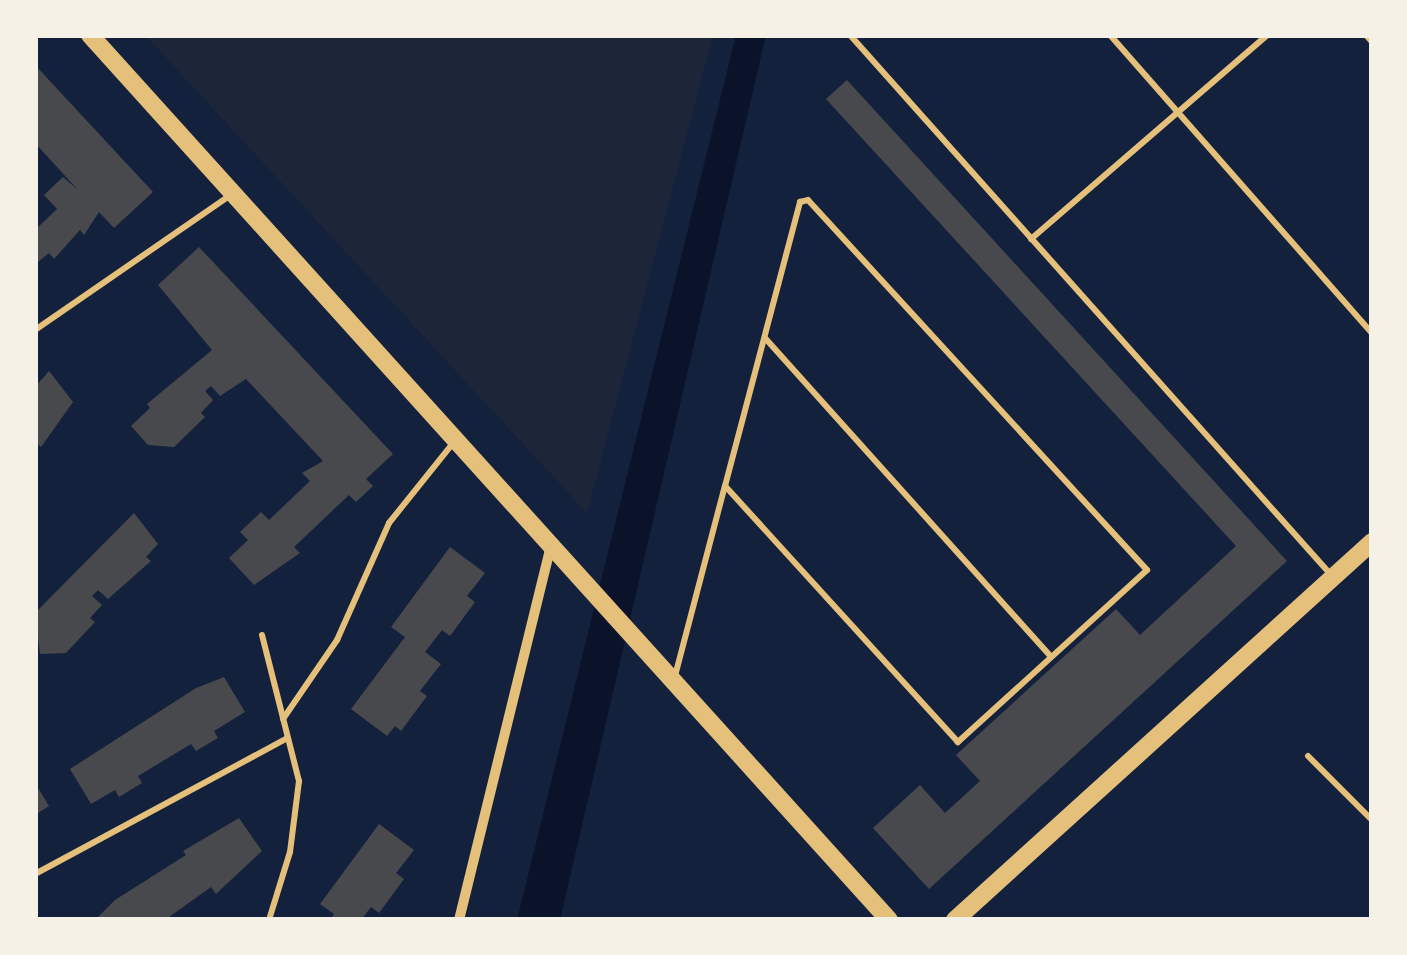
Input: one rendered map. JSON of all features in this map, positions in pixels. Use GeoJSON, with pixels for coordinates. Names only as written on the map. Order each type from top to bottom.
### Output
{"type":"FeatureCollection","features":[{"type":"Feature","properties":{"kind":"street"},"geometry":{"type":"LineString","coordinates":[[90,35],[890,920]]}},
{"type":"Feature","properties":{"kind":"street"},"geometry":{"type":"LineString","coordinates":[[955,920],[1372,542]]}},
{"type":"Feature","properties":{"kind":"street"},"geometry":{"type":"LineString","coordinates":[[459,920],[551,544]]}},
{"type":"Feature","properties":{"kind":"lane"},"geometry":{"type":"LineString","coordinates":[[850,35],[1332,578]]}},
{"type":"Feature","properties":{"kind":"lane"},"geometry":{"type":"LineString","coordinates":[[1110,35],[1372,332]]}},
{"type":"Feature","properties":{"kind":"lane"},"geometry":{"type":"LineString","coordinates":[[1031,238],[1266,35]]}},
{"type":"Feature","properties":{"kind":"lane"},"geometry":{"type":"LineString","coordinates":[[1366,35],[1372,42]]}},
{"type":"Feature","properties":{"kind":"lane"},"geometry":{"type":"LineString","coordinates":[[35,330],[233,194]]}},
{"type":"Feature","properties":{"kind":"lane"},"geometry":{"type":"LineString","coordinates":[[673,682],[800,202],[808,200],[1147,570],[958,742],[725,486]]}},
{"type":"Feature","properties":{"kind":"lane"},"geometry":{"type":"LineString","coordinates":[[764,338],[1051,657]]}},
{"type":"Feature","properties":{"kind":"lane"},"geometry":{"type":"LineString","coordinates":[[283,719],[337,640],[389,522],[458,438]]}},
{"type":"Feature","properties":{"kind":"lane"},"geometry":{"type":"LineString","coordinates":[[262,636],[299,781],[290,852],[269,920]]}},
{"type":"Feature","properties":{"kind":"lane"},"geometry":{"type":"LineString","coordinates":[[35,874],[288,738]]}},
{"type":"Feature","properties":{"kind":"lane"},"geometry":{"type":"LineString","coordinates":[[1308,756],[1372,820]]}},
{"type":"Feature","properties":{"kind":"shaded area"},"geometry":{"type":"Polygon","coordinates":[[[145,35],[713,35],[587,513],[145,35]]]}},
{"type":"Feature","properties":{"kind":"shaded area"},"geometry":{"type":"Polygon","coordinates":[[[736,35],[766,35],[560,920],[517,920],[736,35]]]}},
{"type":"Feature","properties":{"kind":"building"},"geometry":{"type":"Polygon","coordinates":[[[35,65],[153,192],[114,228],[99,212],[84,235],[80,230],[54,259],[49,253],[38,262],[35,230],[57,209],[44,195],[63,177],[78,190],[35,143],[35,65]]]}},
{"type":"Feature","properties":{"kind":"building"},"geometry":{"type":"Polygon","coordinates":[[[847,80],[1287,561],[929,889],[873,828],[920,785],[945,813],[980,781],[956,755],[1116,609],[1140,635],[1236,546],[826,99],[847,80]]]}},
{"type":"Feature","properties":{"kind":"building"},"geometry":{"type":"Polygon","coordinates":[[[199,247],[393,454],[366,479],[373,486],[356,502],[349,495],[294,547],[300,553],[254,585],[229,558],[248,540],[240,532],[261,512],[269,520],[310,481],[302,473],[323,461],[246,379],[220,396],[211,386],[205,391],[213,400],[201,413],[205,417],[174,447],[148,445],[131,426],[150,408],[147,404],[212,350],[158,285],[199,247]]]}},
{"type":"Feature","properties":{"kind":"building"},"geometry":{"type":"Polygon","coordinates":[[[49,371],[73,402],[41,447],[35,442],[35,387],[49,371]]]}},
{"type":"Feature","properties":{"kind":"building"},"geometry":{"type":"Polygon","coordinates":[[[134,513],[158,544],[146,557],[151,561],[108,599],[98,590],[92,596],[102,605],[90,618],[95,622],[66,653],[40,654],[35,613],[134,513]]]}},
{"type":"Feature","properties":{"kind":"building"},"geometry":{"type":"Polygon","coordinates":[[[450,547],[485,573],[467,596],[475,602],[450,636],[442,630],[425,652],[441,664],[420,691],[427,696],[401,731],[395,726],[387,736],[351,709],[405,637],[391,627],[450,547]]]}},
{"type":"Feature","properties":{"kind":"building"},"geometry":{"type":"Polygon","coordinates":[[[224,677],[245,712],[214,731],[218,738],[196,751],[191,744],[138,776],[142,783],[119,797],[115,790],[91,804],[70,769],[196,688],[224,677]]]}},
{"type":"Feature","properties":{"kind":"building"},"geometry":{"type":"Polygon","coordinates":[[[35,783],[49,806],[35,815],[35,783]]]}},
{"type":"Feature","properties":{"kind":"building"},"geometry":{"type":"Polygon","coordinates":[[[239,818],[262,851],[216,894],[211,887],[165,920],[95,920],[115,900],[186,855],[183,851],[239,818]]]}},
{"type":"Feature","properties":{"kind":"building"},"geometry":{"type":"Polygon","coordinates":[[[379,824],[414,850],[396,873],[404,879],[379,913],[371,907],[361,920],[330,920],[334,914],[320,904],[379,824]]]}}]}
